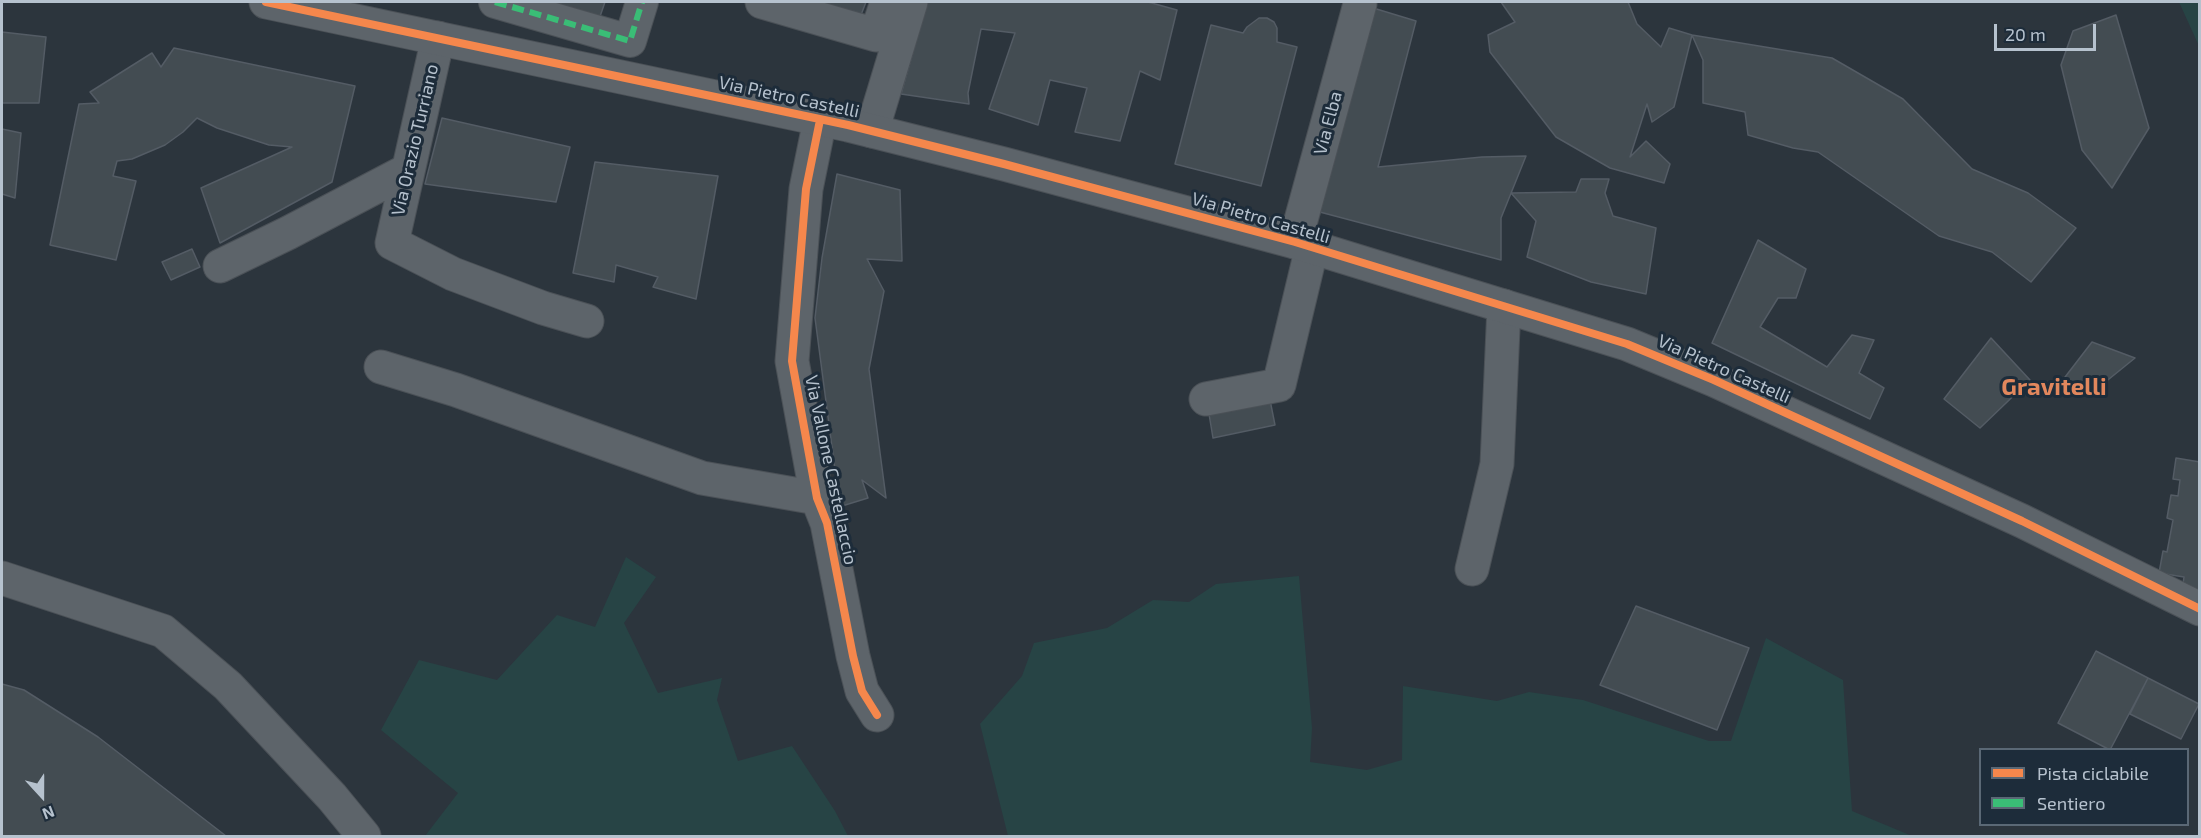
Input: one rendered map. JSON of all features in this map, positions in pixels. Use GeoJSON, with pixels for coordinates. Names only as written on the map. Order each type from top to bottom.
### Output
{"type":"FeatureCollection","features":[{"type":"Feature","properties":{"kind":"street","name":"Via Pietro Castelli"},"geometry":{"type":"LineString","coordinates":[[266,2],[873,131],[1303,244],[1627,344],[1682,366],[2022,521],[2199,609]]}},
{"type":"Feature","properties":{"kind":"street"},"geometry":{"type":"LineString","coordinates":[[495,2],[630,41],[642,2]]}},
{"type":"Feature","properties":{"kind":"street"},"geometry":{"type":"LineString","coordinates":[[762,2],[876,35],[887,2]]}},
{"type":"Feature","properties":{"kind":"street"},"geometry":{"type":"LineString","coordinates":[[873,131],[911,2]]}},
{"type":"Feature","properties":{"kind":"street","name":"Via Elba"},"geometry":{"type":"LineString","coordinates":[[1206,399],[1279,385],[1303,244],[1360,4]]}},
{"type":"Feature","properties":{"kind":"street","name":"Via Orazio Turriano"},"geometry":{"type":"LineString","coordinates":[[438,38],[392,243],[453,274],[543,308],[587,321]]}},
{"type":"Feature","properties":{"kind":"street","name":"Via Vallone Castellaccio"},"geometry":{"type":"LineString","coordinates":[[820,120],[806,189],[792,361],[817,498],[827,523],[862,691],[877,715]]}},
{"type":"Feature","properties":{"kind":"street"},"geometry":{"type":"LineString","coordinates":[[220,266],[408,170]]}},
{"type":"Feature","properties":{"kind":"street"},"geometry":{"type":"LineString","coordinates":[[1472,569],[1497,464],[1504,306]]}},
{"type":"Feature","properties":{"kind":"street"},"geometry":{"type":"LineString","coordinates":[[381,367],[456,390],[702,478],[817,498]]}},
{"type":"Feature","properties":{"kind":"street"},"geometry":{"type":"LineString","coordinates":[[2,578],[163,631],[228,686],[332,796],[364,837]]}},
{"type":"Feature","properties":{"kind":"green space"},"geometry":{"type":"Polygon","coordinates":[[[2179,2],[2199,2],[2199,46],[2179,2]]]}},
{"type":"Feature","properties":{"kind":"green space"},"geometry":{"type":"Polygon","coordinates":[[[626,557],[656,577],[624,623],[658,693],[722,678],[717,700],[738,761],[792,746],[835,811],[848,836],[425,836],[458,793],[381,730],[419,660],[497,680],[557,615],[595,627],[626,557]]]}},
{"type":"Feature","properties":{"kind":"green space"},"geometry":{"type":"Polygon","coordinates":[[[1299,576],[1312,728],[1310,762],[1367,770],[1402,760],[1403,686],[1497,701],[1529,692],[1583,700],[1709,741],[1731,741],[1766,638],[1843,680],[1852,811],[1912,836],[1008,836],[980,724],[1022,676],[1034,643],[1107,628],[1153,600],[1189,602],[1216,584],[1299,576]]]}},
{"type":"Feature","properties":{"kind":"building"},"geometry":{"type":"Polygon","coordinates":[[[495,2],[605,2],[595,31],[495,2]]]}},
{"type":"Feature","properties":{"kind":"building"},"geometry":{"type":"Polygon","coordinates":[[[819,2],[866,2],[861,15],[819,2]]]}},
{"type":"Feature","properties":{"kind":"building"},"geometry":{"type":"Polygon","coordinates":[[[927,2],[1148,2],[1177,10],[1160,80],[1140,71],[1120,141],[1075,132],[1087,88],[1050,80],[1038,125],[989,109],[1015,33],[981,29],[968,93],[969,104],[901,94],[927,2]]]}},
{"type":"Feature","properties":{"kind":"building"},"geometry":{"type":"Polygon","coordinates":[[[1501,2],[1628,2],[1637,24],[1661,47],[1669,28],[1692,35],[1674,107],[1652,122],[1647,104],[1630,157],[1646,141],[1670,164],[1664,183],[1610,168],[1556,137],[1490,52],[1488,35],[1515,22],[1501,2]]]}},
{"type":"Feature","properties":{"kind":"building"},"geometry":{"type":"Polygon","coordinates":[[[1360,4],[1416,21],[1378,167],[1482,157],[1526,156],[1501,218],[1501,260],[1316,211],[1360,4]]]}},
{"type":"Feature","properties":{"kind":"building"},"geometry":{"type":"Polygon","coordinates":[[[2116,15],[2149,128],[2112,188],[2082,150],[2061,65],[2073,31],[2116,15]]]}},
{"type":"Feature","properties":{"kind":"building"},"geometry":{"type":"Polygon","coordinates":[[[1259,18],[1267,18],[1274,22],[1277,28],[1277,42],[1297,47],[1261,186],[1175,164],[1211,25],[1243,33],[1259,18]]]}},
{"type":"Feature","properties":{"kind":"building"},"geometry":{"type":"Polygon","coordinates":[[[2,32],[46,37],[39,103],[2,103],[2,32]]]}},
{"type":"Feature","properties":{"kind":"building"},"geometry":{"type":"Polygon","coordinates":[[[1692,35],[1832,58],[1903,99],[1972,169],[2028,193],[2076,228],[2031,282],[1992,252],[1939,236],[1818,152],[1793,148],[1748,135],[1745,112],[1703,103],[1703,60],[1692,35]]]}},
{"type":"Feature","properties":{"kind":"building"},"geometry":{"type":"Polygon","coordinates":[[[174,48],[355,86],[332,182],[220,243],[201,188],[292,147],[269,145],[217,128],[197,118],[165,145],[132,159],[117,161],[113,176],[136,181],[116,260],[50,245],[79,104],[99,103],[90,92],[152,53],[161,67],[174,48]]]}},
{"type":"Feature","properties":{"kind":"building"},"geometry":{"type":"Polygon","coordinates":[[[442,118],[570,147],[556,202],[425,184],[442,118]]]}},
{"type":"Feature","properties":{"kind":"building"},"geometry":{"type":"Polygon","coordinates":[[[2,129],[21,133],[15,198],[2,194],[2,129]]]}},
{"type":"Feature","properties":{"kind":"building"},"geometry":{"type":"Polygon","coordinates":[[[595,162],[718,176],[696,299],[653,287],[658,277],[616,265],[614,282],[573,273],[595,162]]]}},
{"type":"Feature","properties":{"kind":"building"},"geometry":{"type":"Polygon","coordinates":[[[837,174],[900,190],[902,261],[867,259],[884,291],[869,369],[886,498],[862,480],[868,498],[842,506],[835,470],[815,318],[822,258],[837,174]]]}},
{"type":"Feature","properties":{"kind":"building"},"geometry":{"type":"Polygon","coordinates":[[[1581,179],[1609,179],[1605,193],[1613,216],[1656,228],[1646,294],[1591,282],[1527,257],[1536,221],[1511,193],[1576,192],[1581,179]]]}},
{"type":"Feature","properties":{"kind":"building"},"geometry":{"type":"Polygon","coordinates":[[[1758,240],[1806,269],[1796,298],[1778,298],[1760,327],[1827,367],[1852,335],[1874,340],[1859,373],[1884,388],[1870,419],[1712,343],[1758,240]]]}},
{"type":"Feature","properties":{"kind":"building"},"geometry":{"type":"Polygon","coordinates":[[[192,249],[200,267],[171,280],[162,262],[192,249]]]}},
{"type":"Feature","properties":{"kind":"building"},"geometry":{"type":"Polygon","coordinates":[[[1991,338],[2030,380],[1980,428],[1944,399],[1991,338]]]}},
{"type":"Feature","properties":{"kind":"building"},"geometry":{"type":"Polygon","coordinates":[[[2092,342],[2135,358],[2093,392],[2062,381],[2092,342]]]}},
{"type":"Feature","properties":{"kind":"building"},"geometry":{"type":"Polygon","coordinates":[[[1269,395],[1275,425],[1213,438],[1208,408],[1269,395]]]}},
{"type":"Feature","properties":{"kind":"building"},"geometry":{"type":"Polygon","coordinates":[[[2176,458],[2200,462],[2200,595],[2182,591],[2184,577],[2159,573],[2163,551],[2167,552],[2173,520],[2167,518],[2171,495],[2178,496],[2180,480],[2173,479],[2176,458]]]}},
{"type":"Feature","properties":{"kind":"building"},"geometry":{"type":"Polygon","coordinates":[[[1636,606],[1749,648],[1717,730],[1600,685],[1636,606]]]}},
{"type":"Feature","properties":{"kind":"building"},"geometry":{"type":"Polygon","coordinates":[[[2096,651],[2148,678],[2111,748],[2106,748],[2058,723],[2096,651]]]}},
{"type":"Feature","properties":{"kind":"building"},"geometry":{"type":"Polygon","coordinates":[[[2148,678],[2199,704],[2181,739],[2130,714],[2148,678]]]}},
{"type":"Feature","properties":{"kind":"building"},"geometry":{"type":"Polygon","coordinates":[[[2,684],[24,690],[98,737],[226,836],[2,836],[2,684]]]}},
{"type":"Feature","properties":{"kind":"marked path"},"geometry":{"type":"LineString","coordinates":[[495,2],[630,41],[642,2]]}},
{"type":"Feature","properties":{"kind":"cycle path"},"geometry":{"type":"LineString","coordinates":[[266,2],[848,125],[1004,164],[1295,242],[1627,344],[1714,380],[2022,521],[2200,609]]}},
{"type":"Feature","properties":{"kind":"cycle path"},"geometry":{"type":"LineString","coordinates":[[820,120],[806,189],[792,361],[817,498],[827,523],[853,656],[862,691],[877,715]]}},
{"type":"Feature","properties":{"kind":"district","name":"Gravitelli"},"geometry":{"type":"Point","coordinates":[2054,387]}}]}
